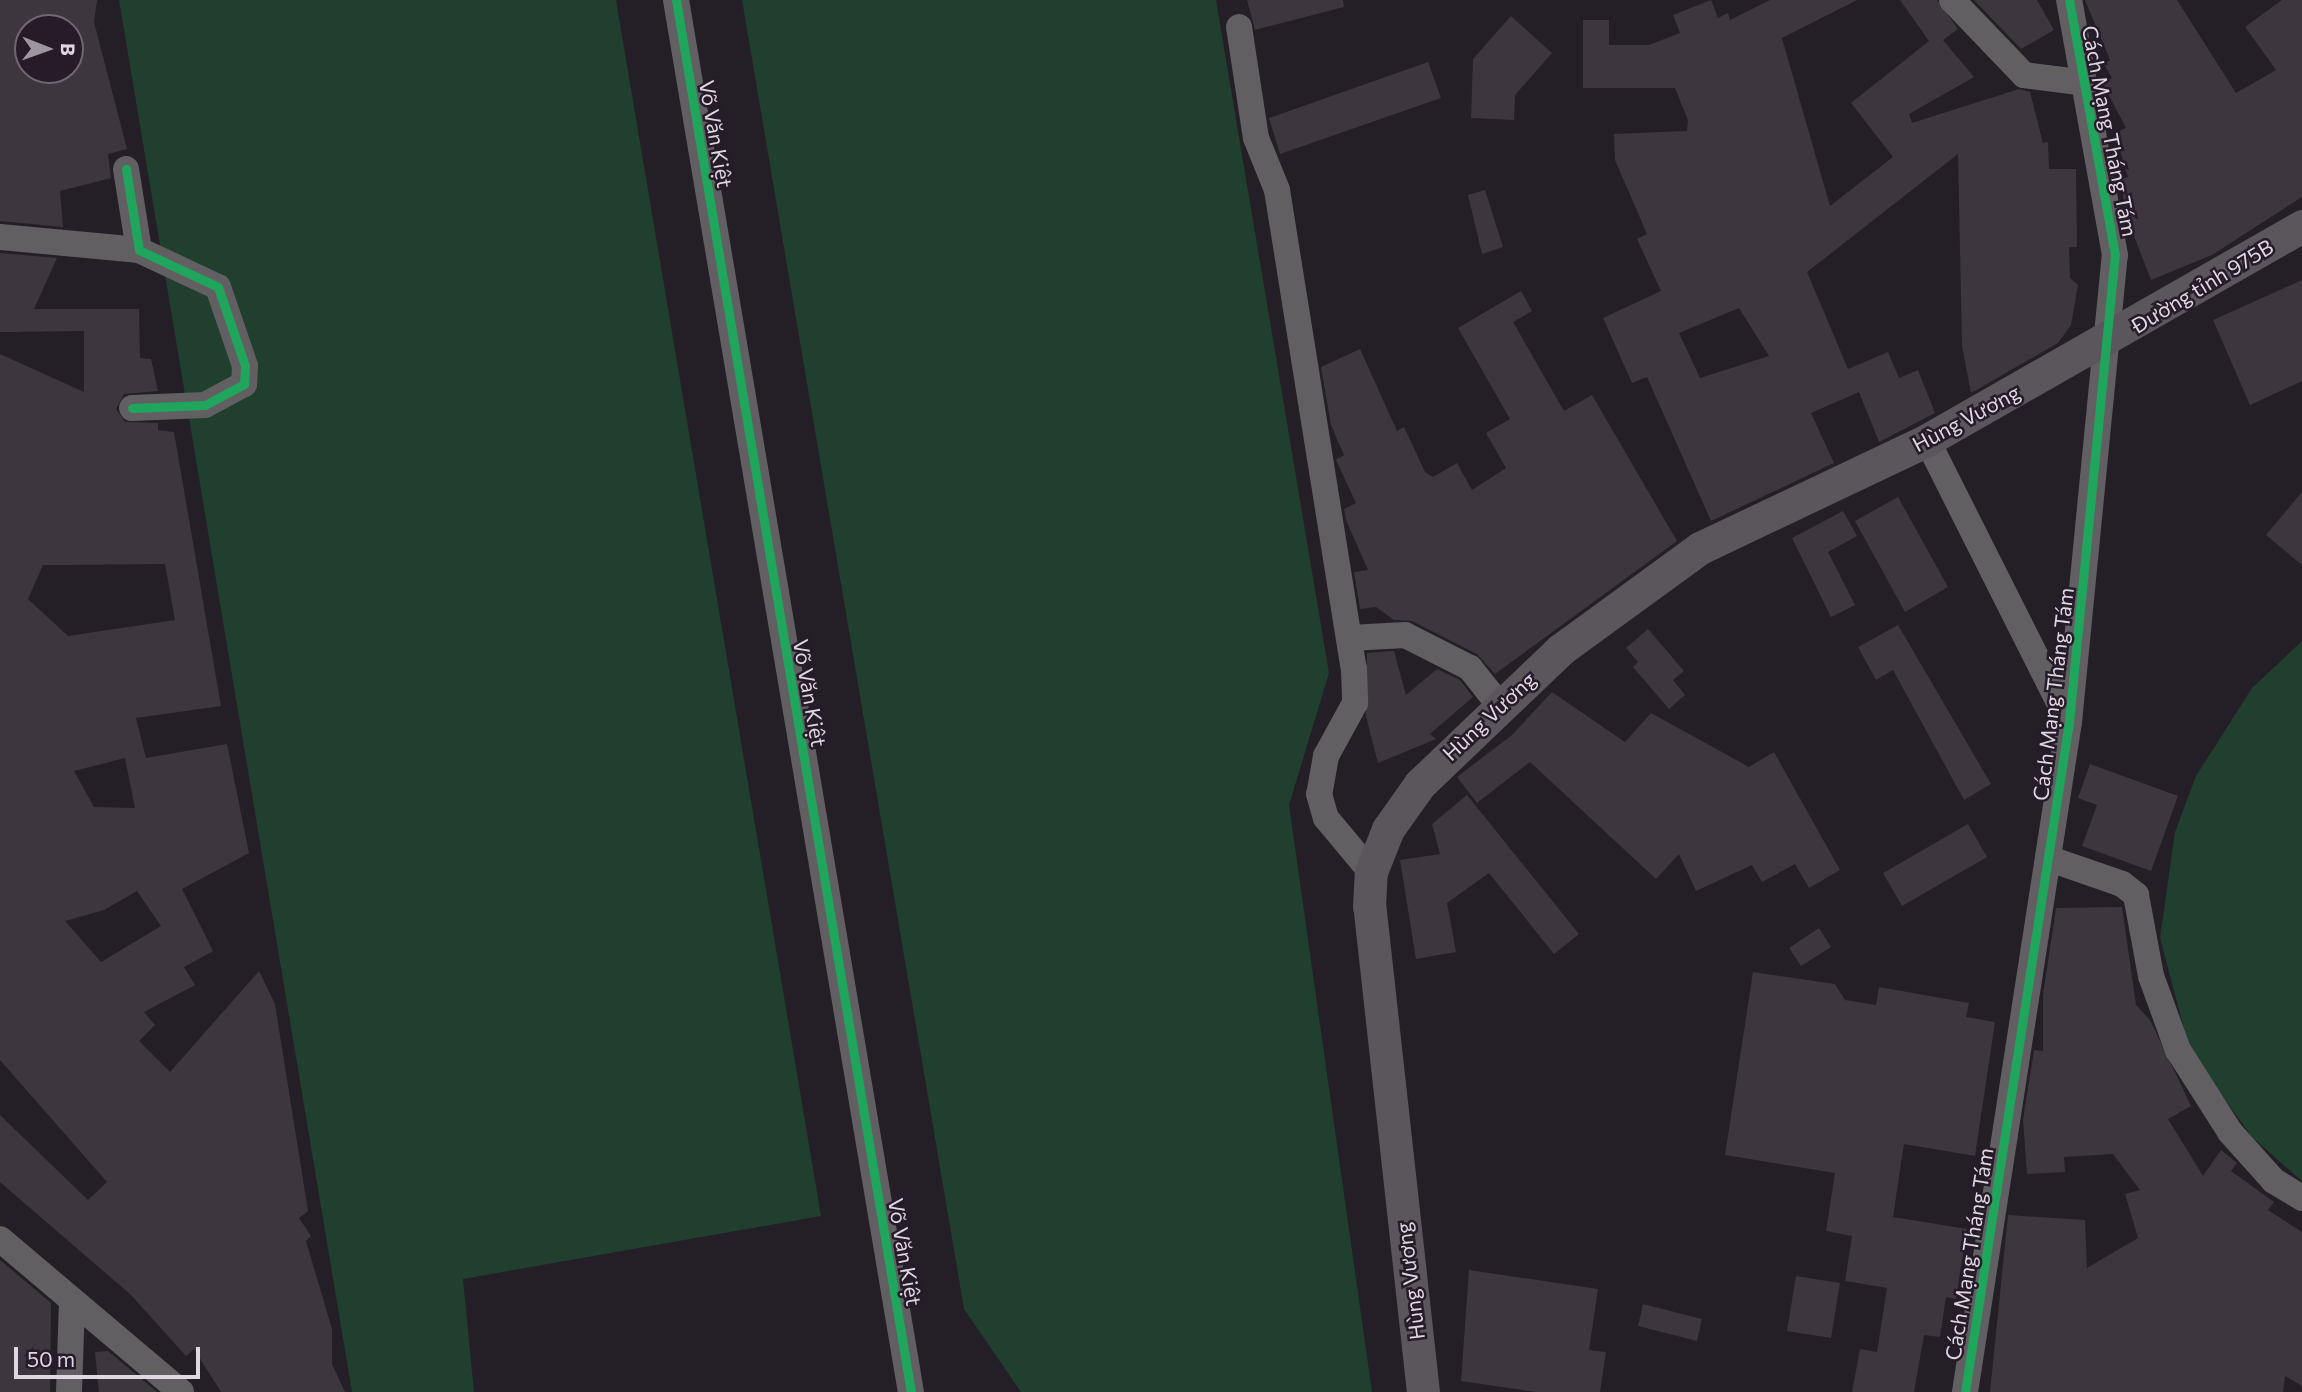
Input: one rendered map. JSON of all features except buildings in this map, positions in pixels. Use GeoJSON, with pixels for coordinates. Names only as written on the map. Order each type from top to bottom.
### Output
{"type":"FeatureCollection","features":[{"type":"Feature","properties":{"kind":"main road","name":"Đường tỉnh 975B"},"geometry":{"type":"LineString","coordinates":[[2102,345],[2302,226]]}},
{"type":"Feature","properties":{"kind":"main road","name":"Hùng Vương"},"geometry":{"type":"LineString","coordinates":[[1423,1392],[1378,997],[1371,872],[1388,829],[1420,784],[1500,706],[1631,593],[1700,548],[1927,440],[2102,345]]}},
{"type":"Feature","properties":{"kind":"street","name":"Võ Văn Kiệt"},"geometry":{"type":"LineString","coordinates":[[676,0],[911,1392]]}},
{"type":"Feature","properties":{"kind":"street"},"geometry":{"type":"LineString","coordinates":[[1952,0],[2024,75],[2079,82]]}},
{"type":"Feature","properties":{"kind":"street","name":"Cách Mạng Tháng Tám"},"geometry":{"type":"LineString","coordinates":[[1965,1392],[2050,859],[2069,722],[2102,345],[2115,255],[2079,82],[2068,0]]}},
{"type":"Feature","properties":{"kind":"street"},"geometry":{"type":"LineString","coordinates":[[1240,27],[1256,138],[1277,190],[1350,638],[1354,703],[1326,756],[1319,794],[1326,818],[1371,872]]}},
{"type":"Feature","properties":{"kind":"street"},"geometry":{"type":"LineString","coordinates":[[126,169],[139,250]]}},
{"type":"Feature","properties":{"kind":"street"},"geometry":{"type":"LineString","coordinates":[[0,237],[139,250],[218,287],[245,366],[244,384],[205,405],[132,408]]}},
{"type":"Feature","properties":{"kind":"street"},"geometry":{"type":"LineString","coordinates":[[1927,440],[2069,722]]}},
{"type":"Feature","properties":{"kind":"street"},"geometry":{"type":"LineString","coordinates":[[1350,638],[1405,635],[1471,668],[1500,706]]}},
{"type":"Feature","properties":{"kind":"street"},"geometry":{"type":"LineString","coordinates":[[2050,859],[2122,884],[2136,895],[2151,976],[2178,1050],[2230,1132],[2274,1181],[2302,1198]]}},
{"type":"Feature","properties":{"kind":"street"},"geometry":{"type":"LineString","coordinates":[[0,1238],[181,1392]]}},
{"type":"Feature","properties":{"kind":"street"},"geometry":{"type":"LineString","coordinates":[[69,1392],[72,1300]]}},
{"type":"Feature","properties":{"kind":"green space"},"geometry":{"type":"Polygon","coordinates":[[[119,0],[616,0],[821,1216],[463,1279],[474,1392],[352,1392],[119,0]]]}},
{"type":"Feature","properties":{"kind":"green space"},"geometry":{"type":"Polygon","coordinates":[[[742,0],[1216,0],[1329,673],[1289,805],[1372,1392],[1021,1392],[964,1309],[742,0]]]}},
{"type":"Feature","properties":{"kind":"green space"},"geometry":{"type":"Polygon","coordinates":[[[2302,641],[2302,1181],[2252,1137],[2190,1051],[2160,938],[2175,832],[2196,776],[2252,688],[2302,641]]]}},
{"type":"Feature","properties":{"kind":"cycle path"},"geometry":{"type":"LineString","coordinates":[[676,0],[911,1392]]}},
{"type":"Feature","properties":{"kind":"cycle path"},"geometry":{"type":"LineString","coordinates":[[1965,1392],[2069,722],[2115,255],[2069,0]]}},
{"type":"Feature","properties":{"kind":"cycle path"},"geometry":{"type":"LineString","coordinates":[[126,169],[139,250],[218,287],[245,366],[244,384],[205,405],[132,408]]}}]}
